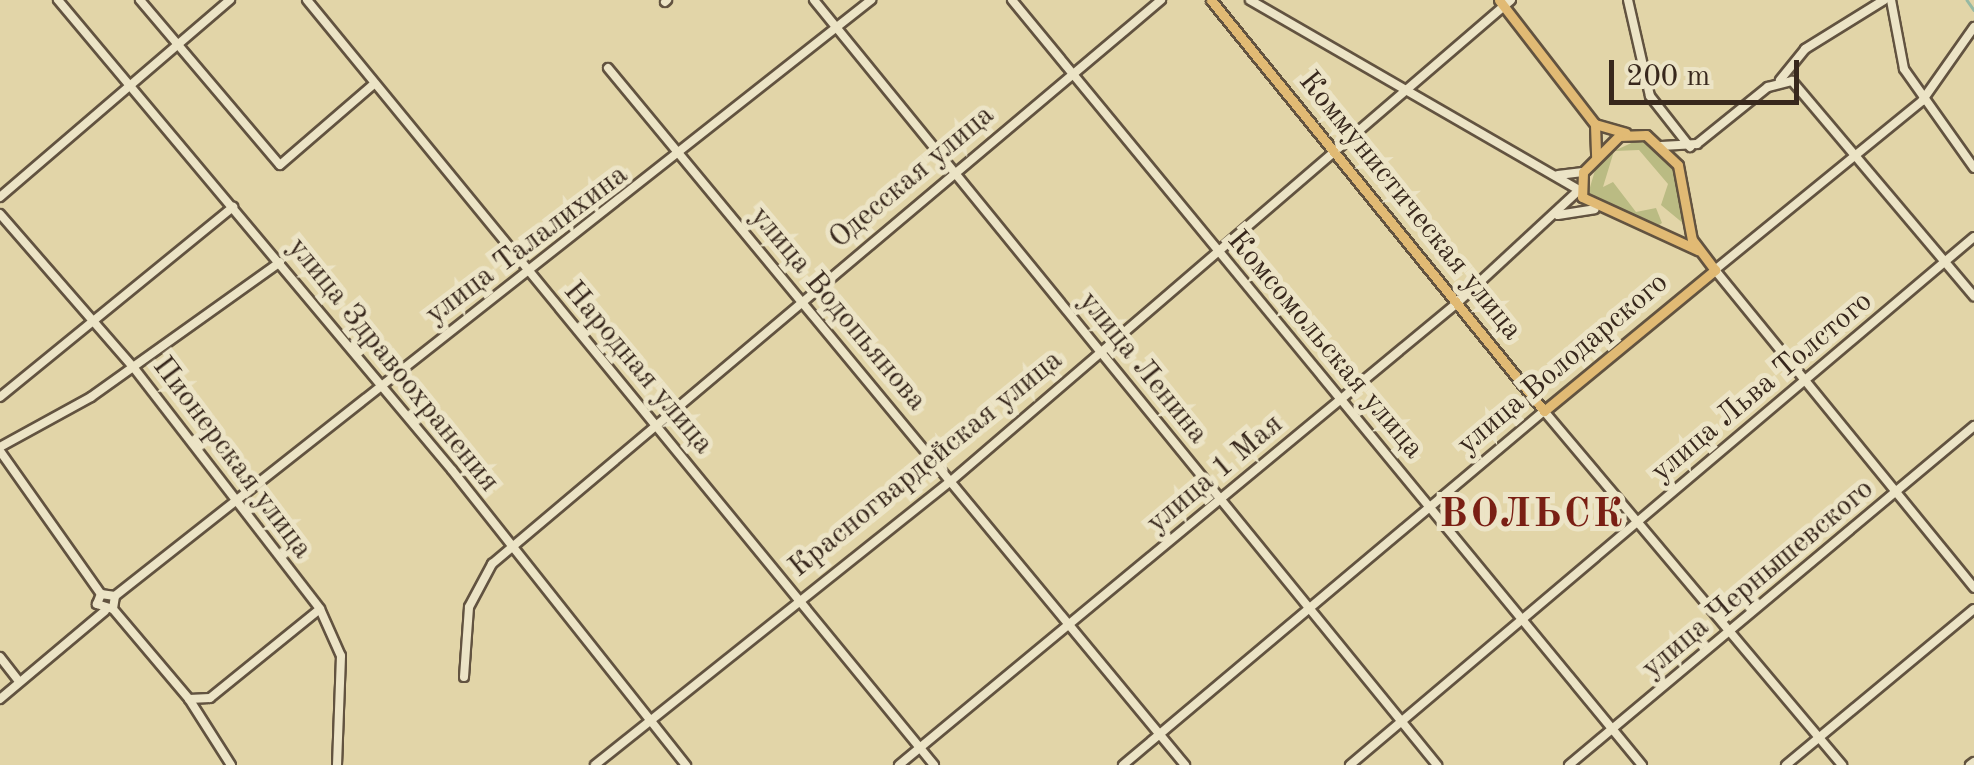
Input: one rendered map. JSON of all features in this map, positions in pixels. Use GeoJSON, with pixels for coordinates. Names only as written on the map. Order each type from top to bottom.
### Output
{"type":"FeatureCollection","features":[{"type":"Feature","properties":{"kind":"main road","name":"Коммунистическая улица"},"geometry":{"type":"LineString","coordinates":[[1211,0],[1544,411]]}},
{"type":"Feature","properties":{"kind":"main road"},"geometry":{"type":"LineString","coordinates":[[1505,2],[1595,124],[1596,157]]}},
{"type":"Feature","properties":{"kind":"main road"},"geometry":{"type":"LineString","coordinates":[[1595,124],[1662,146],[1682,172],[1688,228],[1698,250],[1715,270]]}},
{"type":"Feature","properties":{"kind":"main road"},"geometry":{"type":"LineString","coordinates":[[1628,133],[1583,172],[1580,190],[1596,210],[1698,250]]}},
{"type":"Feature","properties":{"kind":"main road"},"geometry":{"type":"LineString","coordinates":[[1672,239],[1688,228]]}},
{"type":"Feature","properties":{"kind":"main road","name":"улица Володарского"},"geometry":{"type":"LineString","coordinates":[[1544,411],[1715,270]]}},
{"type":"Feature","properties":{"kind":"street","name":"улица Здравоохранения"},"geometry":{"type":"LineString","coordinates":[[58,0],[280,262],[686,765]]}},
{"type":"Feature","properties":{"kind":"street"},"geometry":{"type":"LineString","coordinates":[[140,0],[280,165],[374,84]]}},
{"type":"Feature","properties":{"kind":"street"},"geometry":{"type":"LineString","coordinates":[[0,196],[230,0]]}},
{"type":"Feature","properties":{"kind":"street","name":"Народная улица"},"geometry":{"type":"LineString","coordinates":[[307,0],[934,765]]}},
{"type":"Feature","properties":{"kind":"street","name":"улица Ленина"},"geometry":{"type":"LineString","coordinates":[[814,0],[1438,765]]}},
{"type":"Feature","properties":{"kind":"street","name":"улица Талалихина"},"geometry":{"type":"LineString","coordinates":[[114,596],[380,384],[531,274],[871,0]]}},
{"type":"Feature","properties":{"kind":"street","name":"Комсомольская улица"},"geometry":{"type":"LineString","coordinates":[[1012,0],[1642,765]]}},
{"type":"Feature","properties":{"kind":"street","name":"Одесская улица"},"geometry":{"type":"LineString","coordinates":[[464,677],[478,581],[802,298],[1160,0]]}},
{"type":"Feature","properties":{"kind":"street"},"geometry":{"type":"LineString","coordinates":[[1250,0],[1580,190]]}},
{"type":"Feature","properties":{"kind":"street"},"geometry":{"type":"LineString","coordinates":[[1628,0],[1650,96],[1690,147]]}},
{"type":"Feature","properties":{"kind":"street"},"geometry":{"type":"LineString","coordinates":[[1662,146],[1690,147],[1780,80],[1805,49],[1888,0],[1904,69],[1922,100],[1974,168]]}},
{"type":"Feature","properties":{"kind":"street","name":"Красногвардейская улица"},"geometry":{"type":"LineString","coordinates":[[595,765],[797,597],[951,481],[1216,248],[1335,154],[1505,2]]}},
{"type":"Feature","properties":{"kind":"street","name":"улица Володарского"},"geometry":{"type":"LineString","coordinates":[[1715,270],[1922,100],[1974,27]]}},
{"type":"Feature","properties":{"kind":"street","name":"улица Водопьянова"},"geometry":{"type":"LineString","coordinates":[[608,68],[1186,765]]}},
{"type":"Feature","properties":{"kind":"street"},"geometry":{"type":"LineString","coordinates":[[1780,80],[1802,89],[1974,296]]}},
{"type":"Feature","properties":{"kind":"street"},"geometry":{"type":"LineString","coordinates":[[1557,175],[1583,172]]}},
{"type":"Feature","properties":{"kind":"street","name":"улица 1 Мая"},"geometry":{"type":"LineString","coordinates":[[899,765],[1457,303],[1558,215],[1580,190]]}},
{"type":"Feature","properties":{"kind":"street"},"geometry":{"type":"LineString","coordinates":[[0,397],[93,317],[234,207]]}},
{"type":"Feature","properties":{"kind":"street"},"geometry":{"type":"LineString","coordinates":[[1558,215],[1596,210]]}},
{"type":"Feature","properties":{"kind":"street","name":"Пионерская улица"},"geometry":{"type":"LineString","coordinates":[[0,214],[93,317],[320,610],[342,656],[338,765]]}},
{"type":"Feature","properties":{"kind":"street","name":"улица Льва Толстого"},"geometry":{"type":"LineString","coordinates":[[1350,765],[1974,238]]}},
{"type":"Feature","properties":{"kind":"street"},"geometry":{"type":"LineString","coordinates":[[0,700],[18,680],[109,610],[114,596],[101,594],[0,449],[134,368],[280,262]]}},
{"type":"Feature","properties":{"kind":"street"},"geometry":{"type":"LineString","coordinates":[[1715,270],[1974,588]]}},
{"type":"Feature","properties":{"kind":"street","name":"улица Володарского"},"geometry":{"type":"LineString","coordinates":[[1123,765],[1544,411]]}},
{"type":"Feature","properties":{"kind":"street","name":"Коммунистическая улица"},"geometry":{"type":"LineString","coordinates":[[1544,411],[1726,633],[1842,765]]}},
{"type":"Feature","properties":{"kind":"street","name":"улица Чернышевского"},"geometry":{"type":"LineString","coordinates":[[1569,765],[1974,426]]}},
{"type":"Feature","properties":{"kind":"street"},"geometry":{"type":"LineString","coordinates":[[101,594],[97,604],[109,610],[188,699],[230,765]]}},
{"type":"Feature","properties":{"kind":"street"},"geometry":{"type":"LineString","coordinates":[[1786,765],[1974,609]]}},
{"type":"Feature","properties":{"kind":"street"},"geometry":{"type":"LineString","coordinates":[[188,699],[210,698],[305,628],[320,610]]}},
{"type":"Feature","properties":{"kind":"street"},"geometry":{"type":"LineString","coordinates":[[305,628],[329,626]]}},
{"type":"Feature","properties":{"kind":"street"},"geometry":{"type":"LineString","coordinates":[[0,656],[18,680]]}},
{"type":"Feature","properties":{"kind":"green space"},"geometry":{"type":"Polygon","coordinates":[[[1640,139],[1676,172],[1684,224],[1661,205],[1668,184],[1639,150],[1614,151],[1640,139]]]}},
{"type":"Feature","properties":{"kind":"green space"},"geometry":{"type":"Polygon","coordinates":[[[1614,151],[1603,187],[1613,182],[1636,212],[1656,208],[1662,223],[1655,228],[1588,194],[1596,167],[1614,151]]]}},
{"type":"Feature","properties":{"kind":"waterway"},"geometry":{"type":"LineString","coordinates":[[1967,0],[1974,10]]}},
{"type":"Feature","properties":{"kind":"district","name":"ВОЛЬСК"},"geometry":{"type":"Point","coordinates":[1532,516]}}]}
